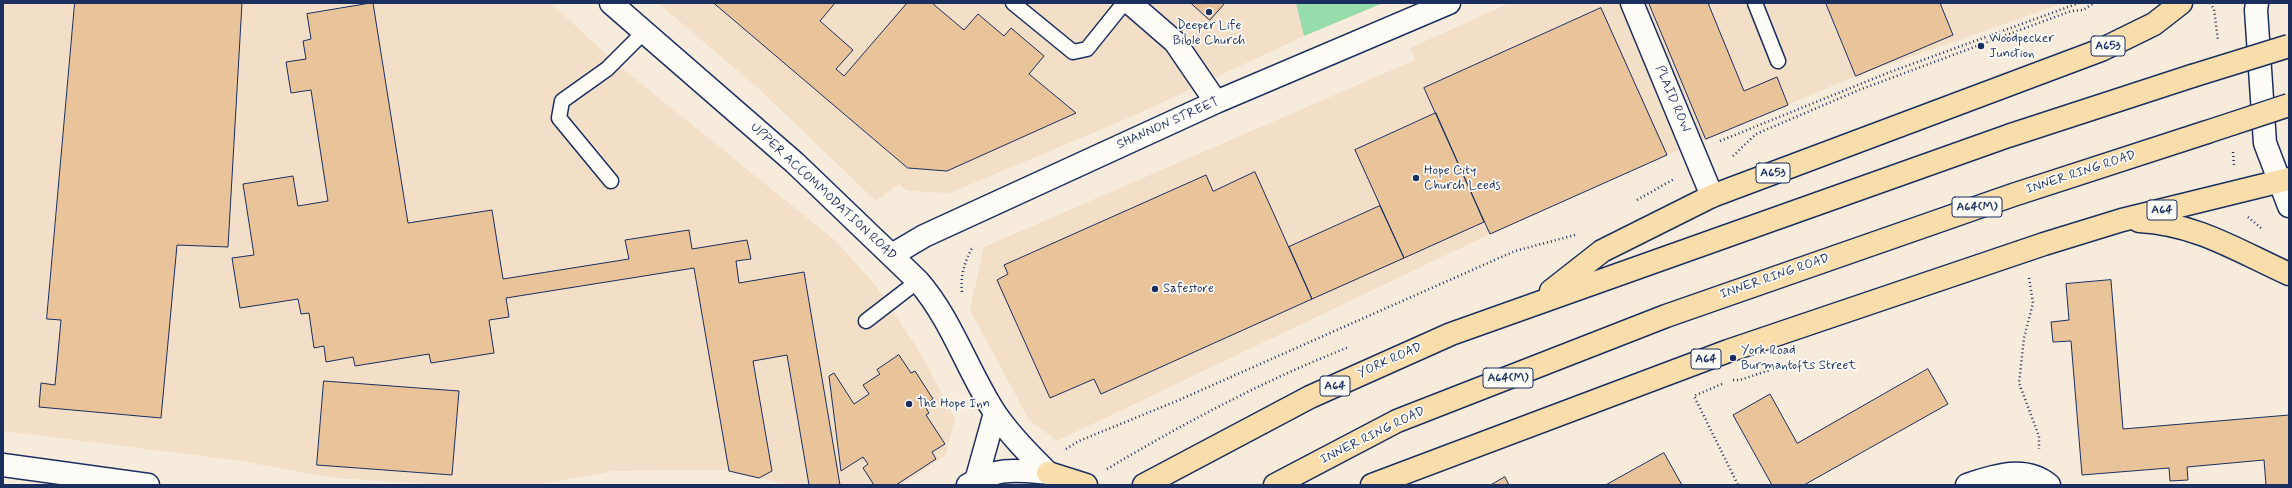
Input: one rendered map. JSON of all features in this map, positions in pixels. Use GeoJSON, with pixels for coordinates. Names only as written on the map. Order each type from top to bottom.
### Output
{"type":"FeatureCollection","features":[{"type":"Feature","properties":{"kind":"highway","name":"A653"},"geometry":{"type":"LineString","coordinates":[[1534,304],[1602,251],[1712,196],[2101,50],[2154,24],[2181,3]]}},
{"type":"Feature","properties":{"kind":"highway","name":"A64"},"geometry":{"type":"LineString","coordinates":[[1534,304],[2001,139],[2192,76],[2289,46]]}},
{"type":"Feature","properties":{"kind":"highway","name":"INNER RING ROAD"},"geometry":{"type":"LineString","coordinates":[[1275,485],[1397,421],[1666,316],[2013,195],[2289,106]]}},
{"type":"Feature","properties":{"kind":"highway","name":"A64"},"geometry":{"type":"LineString","coordinates":[[1372,485],[1728,351],[2037,246],[2122,220],[2238,190],[2285,180]]}},
{"type":"Feature","properties":{"kind":"highway","name":"A64"},"geometry":{"type":"LineString","coordinates":[[2122,220],[2162,222],[2192,230],[2232,246],[2260,262],[2289,274]]}},
{"type":"Feature","properties":{"kind":"highway","name":"YORK ROAD"},"geometry":{"type":"LineString","coordinates":[[1144,485],[1310,397],[1450,334],[1534,304]]}},
{"type":"Feature","properties":{"kind":"highway"},"geometry":{"type":"LineString","coordinates":[[1048,473],[1086,485]]}},
{"type":"Feature","properties":{"kind":"street","name":"UPPER ACCOMMODATION ROAD"},"geometry":{"type":"LineString","coordinates":[[611,3],[795,163],[918,281],[935,300],[995,413],[1022,447],[1048,473]]}},
{"type":"Feature","properties":{"kind":"street"},"geometry":{"type":"LineString","coordinates":[[1130,3],[1175,42],[1216,102]]}},
{"type":"Feature","properties":{"kind":"street","name":"SHANNON STREET"},"geometry":{"type":"LineString","coordinates":[[892,256],[924,236],[1216,102],[1449,3]]}},
{"type":"Feature","properties":{"kind":"street","name":"PLAID ROW"},"geometry":{"type":"LineString","coordinates":[[1632,3],[1712,196]]}},
{"type":"Feature","properties":{"kind":"street"},"geometry":{"type":"LineString","coordinates":[[2257,3],[2256,10],[2265,144],[2285,180],[2289,206]]}},
{"type":"Feature","properties":{"kind":"street"},"geometry":{"type":"LineString","coordinates":[[972,483],[995,413]]}},
{"type":"Feature","properties":{"kind":"street"},"geometry":{"type":"LineString","coordinates":[[3,465],[112,483],[148,485]]}},
{"type":"Feature","properties":{"kind":"street"},"geometry":{"type":"LineString","coordinates":[[972,483],[988,474],[1014,470],[1048,473]]}},
{"type":"Feature","properties":{"kind":"street"},"geometry":{"type":"LineString","coordinates":[[1967,485],[2010,473],[2044,481]]}},
{"type":"Feature","properties":{"kind":"lane"},"geometry":{"type":"LineString","coordinates":[[1013,3],[1073,52],[1079,52],[1087,49],[1124,3]]}},
{"type":"Feature","properties":{"kind":"lane"},"geometry":{"type":"LineString","coordinates":[[1755,3],[1778,61]]}},
{"type":"Feature","properties":{"kind":"lane"},"geometry":{"type":"LineString","coordinates":[[611,181],[559,118],[562,101],[607,69],[644,32]]}},
{"type":"Feature","properties":{"kind":"lane"},"geometry":{"type":"LineString","coordinates":[[866,320],[918,281]]}},
{"type":"Feature","properties":{"kind":"path"},"geometry":{"type":"LineString","coordinates":[[1632,203],[1681,176],[1698,163],[1708,146],[1870,80],[2079,3]]}},
{"type":"Feature","properties":{"kind":"path"},"geometry":{"type":"LineString","coordinates":[[1735,155],[1756,134],[1859,90],[2071,11],[2084,10],[2094,3]]}},
{"type":"Feature","properties":{"kind":"path"},"geometry":{"type":"LineString","coordinates":[[2210,3],[2214,10]]}},
{"type":"Feature","properties":{"kind":"path"},"geometry":{"type":"LineString","coordinates":[[2234,161],[2238,190],[2246,215],[2271,236],[2260,262]]}},
{"type":"Feature","properties":{"kind":"path"},"geometry":{"type":"LineString","coordinates":[[1065,449],[1079,441],[1179,400],[1515,251],[1569,238],[1576,234]]}},
{"type":"Feature","properties":{"kind":"path"},"geometry":{"type":"LineString","coordinates":[[963,294],[961,281],[965,262],[976,240]]}},
{"type":"Feature","properties":{"kind":"path"},"geometry":{"type":"LineString","coordinates":[[2029,276],[2033,303],[2024,338],[2019,383],[2039,436],[2044,481]]}},
{"type":"Feature","properties":{"kind":"path"},"geometry":{"type":"LineString","coordinates":[[1698,404],[1738,485]]}},
{"type":"Feature","properties":{"kind":"shaded area"},"geometry":{"type":"Polygon","coordinates":[[[3,3],[551,3],[613,61],[837,242],[876,286],[921,354],[955,419],[945,456],[901,485],[792,485],[725,470],[614,471],[537,485],[449,485],[333,478],[241,461],[3,431],[3,3]]]}},
{"type":"Feature","properties":{"kind":"shaded area"},"geometry":{"type":"Polygon","coordinates":[[[658,3],[1383,3],[1304,36],[1133,116],[950,193],[907,191],[899,184],[876,201],[760,90],[658,3]]]}},
{"type":"Feature","properties":{"kind":"shaded area"},"geometry":{"type":"Polygon","coordinates":[[[1510,3],[2064,3],[1856,76],[1667,155],[1490,234],[1057,441],[1029,420],[970,310],[984,247],[1415,60],[1410,48],[1510,3]]]}},
{"type":"Feature","properties":{"kind":"green space"},"geometry":{"type":"Polygon","coordinates":[[[1296,3],[1383,3],[1304,36],[1296,3]]]}},
{"type":"Feature","properties":{"kind":"building"},"geometry":{"type":"Polygon","coordinates":[[[75,3],[242,3],[228,247],[177,245],[161,418],[39,407],[41,383],[55,385],[61,320],[47,319],[75,3]]]}},
{"type":"Feature","properties":{"kind":"building"},"geometry":{"type":"Polygon","coordinates":[[[373,3],[408,223],[492,210],[503,279],[629,259],[625,240],[689,230],[692,249],[747,240],[751,259],[736,261],[739,283],[804,272],[840,485],[809,485],[787,355],[753,361],[772,471],[759,478],[729,471],[694,268],[506,298],[509,317],[489,320],[494,353],[431,363],[429,354],[355,366],[353,357],[326,362],[324,346],[314,348],[309,313],[301,314],[298,299],[240,308],[232,258],[254,255],[243,184],[293,176],[298,206],[328,201],[311,90],[291,93],[286,62],[306,59],[303,41],[311,39],[307,14],[373,3]]]}},
{"type":"Feature","properties":{"kind":"building"},"geometry":{"type":"Polygon","coordinates":[[[714,3],[835,3],[820,21],[853,50],[836,69],[844,76],[907,3],[932,3],[964,30],[978,14],[1004,36],[1011,28],[1044,56],[1029,74],[1076,113],[947,171],[908,168],[714,3]]]}},
{"type":"Feature","properties":{"kind":"building","name":"Deeper Life Bible Church"},"geometry":{"type":"Polygon","coordinates":[[[1191,3],[1225,3],[1210,20],[1191,3]]]}},
{"type":"Feature","properties":{"kind":"building"},"geometry":{"type":"Polygon","coordinates":[[[1649,3],[1708,3],[1744,91],[1777,77],[1788,105],[1706,139],[1649,3]]]}},
{"type":"Feature","properties":{"kind":"building"},"geometry":{"type":"Polygon","coordinates":[[[1826,3],[1940,3],[1953,35],[1856,76],[1826,3]]]}},
{"type":"Feature","properties":{"kind":"building"},"geometry":{"type":"Polygon","coordinates":[[[1601,8],[1667,155],[1490,234],[1424,88],[1601,8]]]}},
{"type":"Feature","properties":{"kind":"building","name":"Hope City Church Leeds"},"geometry":{"type":"Polygon","coordinates":[[[1436,113],[1484,222],[1404,258],[1355,150],[1436,113]]]}},
{"type":"Feature","properties":{"kind":"building","name":"Safestore"},"geometry":{"type":"Polygon","coordinates":[[[1255,172],[1312,299],[1101,394],[1094,379],[1050,398],[997,280],[1008,274],[1004,265],[1206,175],[1213,191],[1255,172]]]}},
{"type":"Feature","properties":{"kind":"building"},"geometry":{"type":"Polygon","coordinates":[[[1380,206],[1404,258],[1312,299],[1289,247],[1380,206]]]}},
{"type":"Feature","properties":{"kind":"building"},"geometry":{"type":"Polygon","coordinates":[[[2111,280],[2123,429],[2289,415],[2289,485],[2266,485],[2264,460],[2187,467],[2188,480],[2170,481],[2169,468],[2082,475],[2071,341],[2053,342],[2051,322],[2069,320],[2066,284],[2111,280]]]}},
{"type":"Feature","properties":{"kind":"building"},"geometry":{"type":"Polygon","coordinates":[[[899,355],[911,373],[915,371],[933,399],[924,405],[929,413],[926,415],[945,444],[932,452],[936,459],[896,485],[874,485],[863,468],[868,464],[863,457],[841,471],[829,376],[834,373],[854,404],[869,394],[863,385],[880,374],[877,370],[899,355]]]}},
{"type":"Feature","properties":{"kind":"building"},"geometry":{"type":"Polygon","coordinates":[[[1928,369],[1948,404],[1804,485],[1772,485],[1733,415],[1770,394],[1797,443],[1928,369]]]}},
{"type":"Feature","properties":{"kind":"building"},"geometry":{"type":"Polygon","coordinates":[[[324,381],[459,391],[452,475],[317,465],[324,381]]]}},
{"type":"Feature","properties":{"kind":"building"},"geometry":{"type":"Polygon","coordinates":[[[1664,453],[1682,485],[1606,485],[1664,453]]]}},
{"type":"Feature","properties":{"kind":"building"},"geometry":{"type":"Polygon","coordinates":[[[1505,477],[1509,485],[1491,485],[1505,477]]]}},
{"type":"Feature","properties":{"kind":"place","name":"Deeper Life Bible Church"},"geometry":{"type":"Point","coordinates":[1209,12]}},
{"type":"Feature","properties":{"kind":"place","name":"Woodpecker Junction"},"geometry":{"type":"Point","coordinates":[1981,46]}},
{"type":"Feature","properties":{"kind":"place","name":"Hope City Church Leeds"},"geometry":{"type":"Point","coordinates":[1416,178]}},
{"type":"Feature","properties":{"kind":"place","name":"Safestore"},"geometry":{"type":"Point","coordinates":[1155,289]}},
{"type":"Feature","properties":{"kind":"place","name":"York Road Burmantofts Street"},"geometry":{"type":"Point","coordinates":[1733,358]}},
{"type":"Feature","properties":{"kind":"place","name":"The Hope Inn"},"geometry":{"type":"Point","coordinates":[909,404]}}]}
